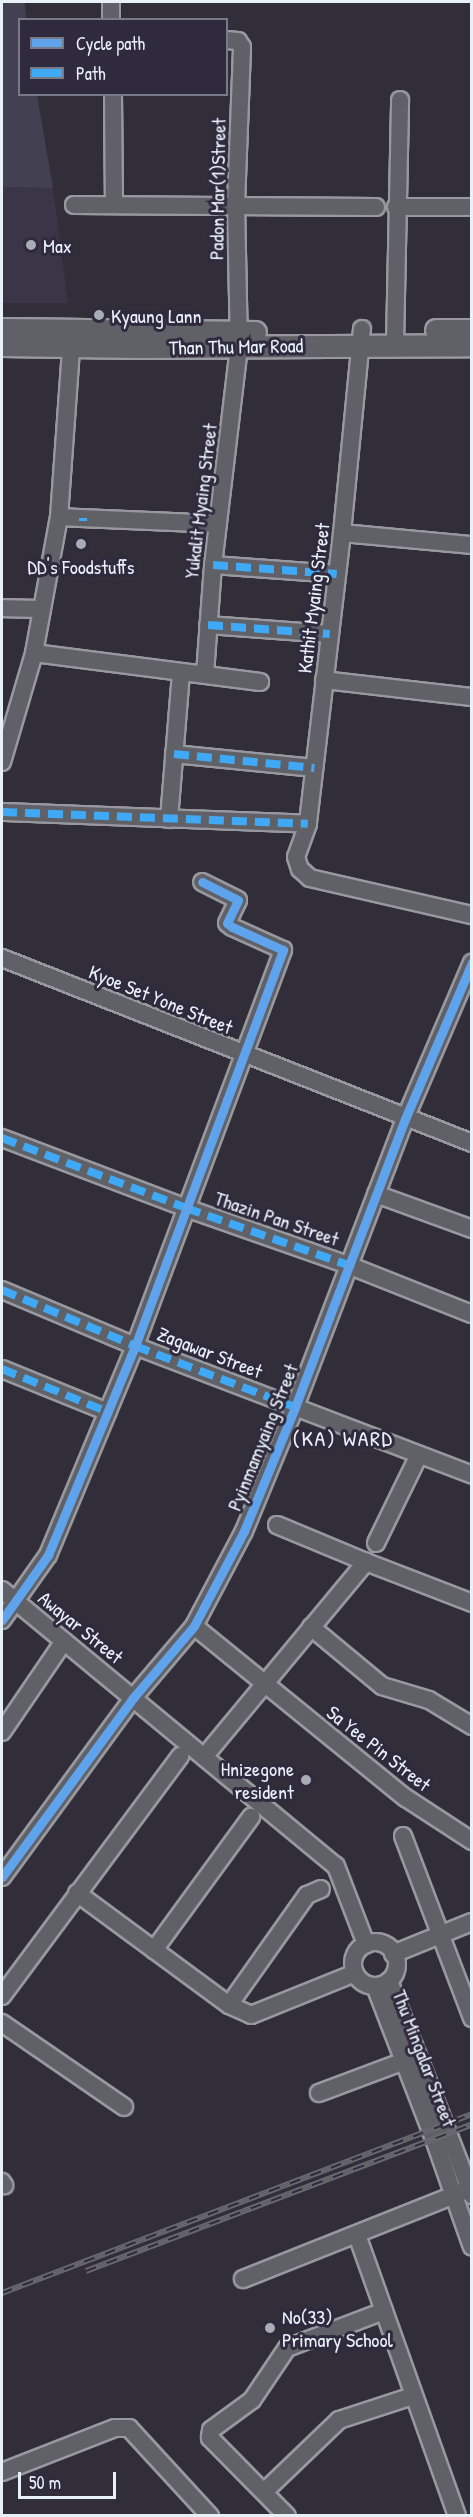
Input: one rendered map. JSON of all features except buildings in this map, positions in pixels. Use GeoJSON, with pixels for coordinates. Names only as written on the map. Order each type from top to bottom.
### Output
{"type":"FeatureCollection","features":[{"type":"Feature","properties":{"kind":"main road","name":"Than Thu Mar Road"},"geometry":{"type":"LineString","coordinates":[[2,329],[72,338]]}},
{"type":"Feature","properties":{"kind":"main road","name":"Than Thu Mar Road"},"geometry":{"type":"LineString","coordinates":[[2,345],[72,338],[395,337],[471,330]]}},
{"type":"Feature","properties":{"kind":"main road","name":"Than Thu Mar Road"},"geometry":{"type":"LineString","coordinates":[[395,337],[471,345]]}},
{"type":"Feature","properties":{"kind":"street"},"geometry":{"type":"LineString","coordinates":[[111,2],[111,18]]}},
{"type":"Feature","properties":{"kind":"street","name":"Padon Mar(1)Street"},"geometry":{"type":"LineString","coordinates":[[234,44],[239,339]]}},
{"type":"Feature","properties":{"kind":"street"},"geometry":{"type":"LineString","coordinates":[[113,96],[114,205]]}},
{"type":"Feature","properties":{"kind":"street"},"geometry":{"type":"LineString","coordinates":[[395,337],[400,100]]}},
{"type":"Feature","properties":{"kind":"street"},"geometry":{"type":"LineString","coordinates":[[74,205],[376,207]]}},
{"type":"Feature","properties":{"kind":"street"},"geometry":{"type":"LineString","coordinates":[[396,207],[471,207]]}},
{"type":"Feature","properties":{"kind":"street","name":"Kathit Myaing Street"},"geometry":{"type":"LineString","coordinates":[[361,337],[342,534],[308,824],[296,857],[300,869],[310,878],[471,915]]}},
{"type":"Feature","properties":{"kind":"street"},"geometry":{"type":"LineString","coordinates":[[2,762],[6,731],[34,653],[59,517],[72,338]]}},
{"type":"Feature","properties":{"kind":"street","name":"Yukalit Myaing Street"},"geometry":{"type":"LineString","coordinates":[[205,674],[213,565],[239,339]]}},
{"type":"Feature","properties":{"kind":"street"},"geometry":{"type":"LineString","coordinates":[[59,517],[218,524]]}},
{"type":"Feature","properties":{"kind":"street"},"geometry":{"type":"LineString","coordinates":[[342,534],[471,545]]}},
{"type":"Feature","properties":{"kind":"street"},"geometry":{"type":"LineString","coordinates":[[213,565],[337,574]]}},
{"type":"Feature","properties":{"kind":"street"},"geometry":{"type":"LineString","coordinates":[[2,608],[42,609]]}},
{"type":"Feature","properties":{"kind":"street"},"geometry":{"type":"LineString","coordinates":[[208,625],[330,634]]}},
{"type":"Feature","properties":{"kind":"street"},"geometry":{"type":"LineString","coordinates":[[34,653],[260,682]]}},
{"type":"Feature","properties":{"kind":"street"},"geometry":{"type":"LineString","coordinates":[[169,819],[181,672]]}},
{"type":"Feature","properties":{"kind":"street"},"geometry":{"type":"LineString","coordinates":[[324,680],[471,697]]}},
{"type":"Feature","properties":{"kind":"street"},"geometry":{"type":"LineString","coordinates":[[174,754],[314,768]]}},
{"type":"Feature","properties":{"kind":"street"},"geometry":{"type":"LineString","coordinates":[[2,812],[308,824]]}},
{"type":"Feature","properties":{"kind":"street"},"geometry":{"type":"LineString","coordinates":[[2,1620],[48,1555],[108,1412],[135,1346],[283,950],[227,923],[238,900],[202,882]]}},
{"type":"Feature","properties":{"kind":"street","name":"Kyoe Set Yone Street"},"geometry":{"type":"LineString","coordinates":[[2,958],[405,1119],[471,1143]]}},
{"type":"Feature","properties":{"kind":"street","name":"Pyinmamyaing Street"},"geometry":{"type":"LineString","coordinates":[[2,1877],[133,1698],[194,1626],[244,1531],[295,1407],[375,1194],[471,963]]}},
{"type":"Feature","properties":{"kind":"street","name":"Thazin Pan Street"},"geometry":{"type":"LineString","coordinates":[[2,1138],[186,1208],[348,1265],[471,1314]]}},
{"type":"Feature","properties":{"kind":"street"},"geometry":{"type":"LineString","coordinates":[[375,1194],[471,1229]]}},
{"type":"Feature","properties":{"kind":"street","name":"Zagawar Street"},"geometry":{"type":"LineString","coordinates":[[2,1290],[135,1346],[471,1475]]}},
{"type":"Feature","properties":{"kind":"street"},"geometry":{"type":"LineString","coordinates":[[2,1369],[108,1412]]}},
{"type":"Feature","properties":{"kind":"street"},"geometry":{"type":"LineString","coordinates":[[376,1543],[420,1455]]}},
{"type":"Feature","properties":{"kind":"street"},"geometry":{"type":"LineString","coordinates":[[277,1525],[366,1562],[470,1599]]}},
{"type":"Feature","properties":{"kind":"street"},"geometry":{"type":"LineString","coordinates":[[204,1757],[366,1562]]}},
{"type":"Feature","properties":{"kind":"street","name":"Awayar Street"},"geometry":{"type":"LineString","coordinates":[[2,1590],[336,1866],[366,1944]]}},
{"type":"Feature","properties":{"kind":"street","name":"Sa Yee Pin Street"},"geometry":{"type":"LineString","coordinates":[[194,1626],[406,1798],[471,1841]]}},
{"type":"Feature","properties":{"kind":"street"},"geometry":{"type":"LineString","coordinates":[[311,1627],[382,1686],[429,1700],[471,1726]]}},
{"type":"Feature","properties":{"kind":"street"},"geometry":{"type":"LineString","coordinates":[[2,1732],[64,1641]]}},
{"type":"Feature","properties":{"kind":"street"},"geometry":{"type":"LineString","coordinates":[[2,1996],[180,1756]]}},
{"type":"Feature","properties":{"kind":"street"},"geometry":{"type":"LineString","coordinates":[[154,1950],[251,1817]]}},
{"type":"Feature","properties":{"kind":"street"},"geometry":{"type":"LineString","coordinates":[[403,1836],[471,2018]]}},
{"type":"Feature","properties":{"kind":"street"},"geometry":{"type":"LineString","coordinates":[[229,2005],[307,1895],[321,1889]]}},
{"type":"Feature","properties":{"kind":"street"},"geometry":{"type":"LineString","coordinates":[[77,1893],[229,2005],[251,2015],[355,1973]]}},
{"type":"Feature","properties":{"kind":"street"},"geometry":{"type":"LineString","coordinates":[[393,1954],[471,1922]]}},
{"type":"Feature","properties":{"kind":"street"},"geometry":{"type":"LineString","coordinates":[[379,1943],[393,1954],[396,1968],[382,1983],[363,1983],[355,1973],[356,1953],[366,1944],[379,1943]]}},
{"type":"Feature","properties":{"kind":"street","name":"Thu Mingalar Street"},"geometry":{"type":"LineString","coordinates":[[382,1983],[404,2061],[471,2247]]}},
{"type":"Feature","properties":{"kind":"street","name":"Thu Mingalar Street"},"geometry":{"type":"LineString","coordinates":[[382,1983],[470,2192]]}},
{"type":"Feature","properties":{"kind":"street"},"geometry":{"type":"LineString","coordinates":[[2,2023],[124,2107]]}},
{"type":"Feature","properties":{"kind":"street"},"geometry":{"type":"LineString","coordinates":[[320,2093],[404,2061]]}},
{"type":"Feature","properties":{"kind":"street"},"geometry":{"type":"LineString","coordinates":[[243,2279],[453,2195],[470,2192]]}},
{"type":"Feature","properties":{"kind":"street"},"geometry":{"type":"LineString","coordinates":[[357,2235],[457,2516]]}},
{"type":"Feature","properties":{"kind":"street"},"geometry":{"type":"LineString","coordinates":[[287,2516],[210,2438],[211,2430],[252,2400],[287,2348],[384,2311]]}},
{"type":"Feature","properties":{"kind":"street"},"geometry":{"type":"LineString","coordinates":[[264,2492],[339,2420],[413,2396]]}},
{"type":"Feature","properties":{"kind":"street"},"geometry":{"type":"LineString","coordinates":[[2,2472],[116,2428],[129,2428],[210,2516]]}},
{"type":"Feature","properties":{"kind":"shaded area"},"geometry":{"type":"Polygon","coordinates":[[[2,2],[25,2],[26,18],[18,18],[18,96],[37,96],[53,188],[2,187],[2,2]]]}},
{"type":"Feature","properties":{"kind":"shaded area","name":"Max"},"geometry":{"type":"Polygon","coordinates":[[[2,187],[53,188],[68,303],[2,303],[2,187]]]}},
{"type":"Feature","properties":{"kind":"railway"},"geometry":{"type":"LineString","coordinates":[[2,2293],[472,2114]]}},
{"type":"Feature","properties":{"kind":"railway"},"geometry":{"type":"LineString","coordinates":[[86,2271],[472,2124]]}},
{"type":"Feature","properties":{"kind":"marked path"},"geometry":{"type":"LineString","coordinates":[[213,565],[337,574]]}},
{"type":"Feature","properties":{"kind":"marked path"},"geometry":{"type":"LineString","coordinates":[[208,625],[330,634]]}},
{"type":"Feature","properties":{"kind":"marked path"},"geometry":{"type":"LineString","coordinates":[[174,754],[314,768]]}},
{"type":"Feature","properties":{"kind":"marked path"},"geometry":{"type":"LineString","coordinates":[[2,812],[308,824]]}},
{"type":"Feature","properties":{"kind":"marked path"},"geometry":{"type":"LineString","coordinates":[[2,1138],[186,1208],[348,1265]]}},
{"type":"Feature","properties":{"kind":"marked path"},"geometry":{"type":"LineString","coordinates":[[2,1290],[135,1346],[295,1407]]}},
{"type":"Feature","properties":{"kind":"marked path"},"geometry":{"type":"LineString","coordinates":[[2,1369],[108,1412]]}},
{"type":"Feature","properties":{"kind":"cycle path"},"geometry":{"type":"LineString","coordinates":[[2,1620],[48,1555],[135,1346],[283,950],[227,923],[238,900],[202,882]]}},
{"type":"Feature","properties":{"kind":"cycle path"},"geometry":{"type":"LineString","coordinates":[[2,1877],[133,1698],[194,1626],[244,1531],[295,1407],[405,1119],[472,963]]}},
{"type":"Feature","properties":{"kind":"place","name":"Max"},"geometry":{"type":"Point","coordinates":[31,245]}},
{"type":"Feature","properties":{"kind":"place","name":"Kyaung Lann"},"geometry":{"type":"Point","coordinates":[99,315]}},
{"type":"Feature","properties":{"kind":"place","name":"DD's Foodstuffs"},"geometry":{"type":"Point","coordinates":[81,544]}},
{"type":"Feature","properties":{"kind":"place","name":"Hnizegone resident"},"geometry":{"type":"Point","coordinates":[306,1780]}},
{"type":"Feature","properties":{"kind":"place","name":"No(33) Primary School"},"geometry":{"type":"Point","coordinates":[270,2328]}},
{"type":"Feature","properties":{"kind":"district","name":"(KA) WARD"},"geometry":{"type":"Point","coordinates":[343,1439]}}]}
